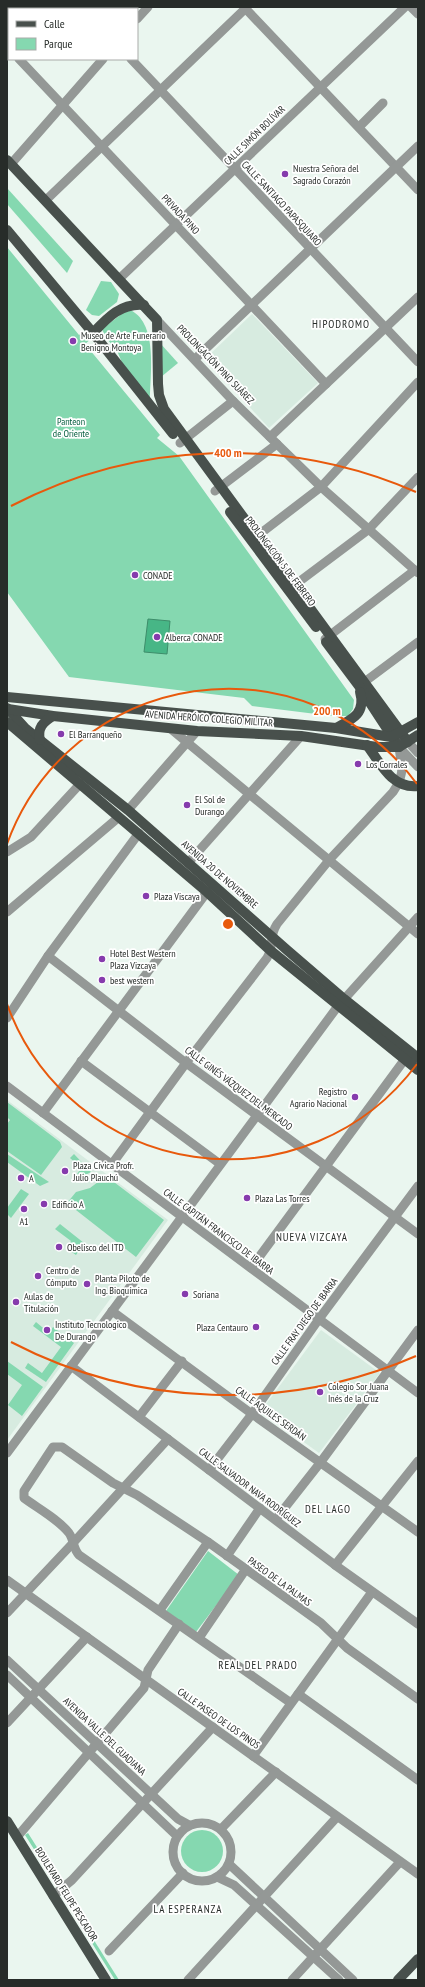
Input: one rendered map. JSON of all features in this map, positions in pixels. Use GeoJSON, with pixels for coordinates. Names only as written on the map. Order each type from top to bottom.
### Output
{"type":"FeatureCollection","features":[{"type":"Feature","properties":{"kind":"main road","name":"PROLONGACIÓN PINO SUÁREZ"},"geometry":{"type":"LineString","coordinates":[[9,162],[157,320]]}},
{"type":"Feature","properties":{"kind":"main road"},"geometry":{"type":"LineString","coordinates":[[7,230],[93,333],[117,310],[133,305],[144,306]]}},
{"type":"Feature","properties":{"kind":"main road","name":"PROLONGACIÓN 5 DE FEBRERO"},"geometry":{"type":"LineString","coordinates":[[157,320],[159,395],[164,409],[183,441]]}},
{"type":"Feature","properties":{"kind":"main road","name":"PROLONGACIÓN 5 DE FEBRERO"},"geometry":{"type":"LineString","coordinates":[[93,333],[148,401],[183,441],[362,684],[403,745]]}},
{"type":"Feature","properties":{"kind":"main road"},"geometry":{"type":"LineString","coordinates":[[336,728],[352,718],[362,708],[362,684]]}},
{"type":"Feature","properties":{"kind":"main road","name":"AVENIDA HERÓICO COLEGIO MILITAR"},"geometry":{"type":"LineString","coordinates":[[7,697],[336,728],[395,735]]}},
{"type":"Feature","properties":{"kind":"main road","name":"AVENIDA HERÓICO COLEGIO MILITAR"},"geometry":{"type":"LineString","coordinates":[[7,708],[53,716],[198,731],[301,736],[367,745],[403,745]]}},
{"type":"Feature","properties":{"kind":"main road","name":"AVENIDA 20 DE NOVIEMBRE"},"geometry":{"type":"LineString","coordinates":[[7,708],[80,784],[207,892],[271,951],[418,1058]]}},
{"type":"Feature","properties":{"kind":"main road"},"geometry":{"type":"LineString","coordinates":[[41,745],[40,728],[43,723],[53,716]]}},
{"type":"Feature","properties":{"kind":"main road","name":"AVENIDA 20 DE NOVIEMBRE"},"geometry":{"type":"LineString","coordinates":[[7,722],[41,745],[128,810],[271,935],[341,1003],[418,1070]]}},
{"type":"Feature","properties":{"kind":"main road"},"geometry":{"type":"LineString","coordinates":[[395,735],[418,722]]}},
{"type":"Feature","properties":{"kind":"main road"},"geometry":{"type":"LineString","coordinates":[[403,745],[418,735]]}},
{"type":"Feature","properties":{"kind":"main road"},"geometry":{"type":"LineString","coordinates":[[367,745],[386,772],[399,784],[418,786]]}},
{"type":"Feature","properties":{"kind":"main road","name":"BOULEVARD FELIPE PESCADOR"},"geometry":{"type":"LineString","coordinates":[[7,1821],[106,1980]]}},
{"type":"Feature","properties":{"kind":"main road"},"geometry":{"type":"LineString","coordinates":[[398,1980],[417,1961]]}},
{"type":"Feature","properties":{"kind":"street"},"geometry":{"type":"LineString","coordinates":[[138,18],[148,7]]}},
{"type":"Feature","properties":{"kind":"street","name":"CALLE SIMÓN BOLÍVAR"},"geometry":{"type":"LineString","coordinates":[[119,279],[404,7]]}},
{"type":"Feature","properties":{"kind":"street"},"geometry":{"type":"LineString","coordinates":[[411,7],[418,14]]}},
{"type":"Feature","properties":{"kind":"street"},"geometry":{"type":"LineString","coordinates":[[46,200],[246,8],[418,190]]}},
{"type":"Feature","properties":{"kind":"street","name":"PRIVADA PINO"},"geometry":{"type":"LineString","coordinates":[[20,60],[326,384]]}},
{"type":"Feature","properties":{"kind":"street"},"geometry":{"type":"LineString","coordinates":[[9,162],[63,105],[102,60]]}},
{"type":"Feature","properties":{"kind":"street","name":"CALLE SANTIAGO PAPASQUIARO"},"geometry":{"type":"LineString","coordinates":[[131,60],[418,362]]}},
{"type":"Feature","properties":{"kind":"street"},"geometry":{"type":"LineString","coordinates":[[359,127],[383,103]]}},
{"type":"Feature","properties":{"kind":"street"},"geometry":{"type":"LineString","coordinates":[[195,360],[418,146]]}},
{"type":"Feature","properties":{"kind":"street"},"geometry":{"type":"LineString","coordinates":[[218,489],[274,441],[326,384],[418,297]]}},
{"type":"Feature","properties":{"kind":"street","name":"PROLONGACIÓN PINO SUÁREZ"},"geometry":{"type":"LineString","coordinates":[[157,320],[233,401],[321,487],[416,572]]}},
{"type":"Feature","properties":{"kind":"street"},"geometry":{"type":"LineString","coordinates":[[254,539],[321,487],[418,382]]}},
{"type":"Feature","properties":{"kind":"street"},"geometry":{"type":"LineString","coordinates":[[183,441],[233,401]]}},
{"type":"Feature","properties":{"kind":"street"},"geometry":{"type":"LineString","coordinates":[[290,588],[368,530],[418,477]]}},
{"type":"Feature","properties":{"kind":"street"},"geometry":{"type":"LineString","coordinates":[[327,637],[416,572]]}},
{"type":"Feature","properties":{"kind":"street"},"geometry":{"type":"LineString","coordinates":[[362,684],[418,642]]}},
{"type":"Feature","properties":{"kind":"street"},"geometry":{"type":"LineString","coordinates":[[171,728],[251,793],[418,934]]}},
{"type":"Feature","properties":{"kind":"street"},"geometry":{"type":"LineString","coordinates":[[128,810],[198,731]]}},
{"type":"Feature","properties":{"kind":"street"},"geometry":{"type":"LineString","coordinates":[[188,863],[301,736]]}},
{"type":"Feature","properties":{"kind":"street"},"geometry":{"type":"LineString","coordinates":[[403,745],[418,753]]}},
{"type":"Feature","properties":{"kind":"street"},"geometry":{"type":"LineString","coordinates":[[403,745],[418,768]]}},
{"type":"Feature","properties":{"kind":"street"},"geometry":{"type":"LineString","coordinates":[[112,1164],[271,951],[271,935],[277,924],[330,859],[387,799],[399,784],[403,770],[403,745]]}},
{"type":"Feature","properties":{"kind":"street"},"geometry":{"type":"LineString","coordinates":[[7,852],[31,837],[80,784]]}},
{"type":"Feature","properties":{"kind":"street"},"geometry":{"type":"LineString","coordinates":[[7,912],[119,817]]}},
{"type":"Feature","properties":{"kind":"street"},"geometry":{"type":"LineString","coordinates":[[7,1018],[48,956],[139,833]]}},
{"type":"Feature","properties":{"kind":"street"},"geometry":{"type":"LineString","coordinates":[[43,1113],[207,892]]}},
{"type":"Feature","properties":{"kind":"street"},"geometry":{"type":"LineString","coordinates":[[7,1452],[256,1115],[341,1003],[418,917]]}},
{"type":"Feature","properties":{"kind":"street","name":"CALLE GINÉS VÁZQUEZ DEL MERCADO"},"geometry":{"type":"LineString","coordinates":[[48,956],[186,1063],[418,1234]]}},
{"type":"Feature","properties":{"kind":"street"},"geometry":{"type":"LineString","coordinates":[[251,1268],[405,1059]]}},
{"type":"Feature","properties":{"kind":"street"},"geometry":{"type":"LineString","coordinates":[[81,1061],[220,1164]]}},
{"type":"Feature","properties":{"kind":"street","name":"CALLE CAPITÁN FRANCISCO DE IBARRA"},"geometry":{"type":"LineString","coordinates":[[7,1086],[418,1393]]}},
{"type":"Feature","properties":{"kind":"street","name":"CALLE FRAY DIEGO DE IBARRA"},"geometry":{"type":"LineString","coordinates":[[209,1470],[252,1414],[319,1319],[418,1186]]}},
{"type":"Feature","properties":{"kind":"street","name":"CALLE AQUILES SERDÁN"},"geometry":{"type":"LineString","coordinates":[[112,1310],[252,1414],[418,1532]]}},
{"type":"Feature","properties":{"kind":"street"},"geometry":{"type":"LineString","coordinates":[[276,1519],[320,1463],[418,1330]]}},
{"type":"Feature","properties":{"kind":"street"},"geometry":{"type":"LineString","coordinates":[[139,1417],[182,1361]]}},
{"type":"Feature","properties":{"kind":"street","name":"CALLE SALVADOR NAVA RODRÍGUEZ"},"geometry":{"type":"LineString","coordinates":[[70,1366],[276,1519],[335,1565],[418,1624]]}},
{"type":"Feature","properties":{"kind":"street"},"geometry":{"type":"LineString","coordinates":[[7,1612],[73,1543],[94,1518],[124,1489],[168,1439]]}},
{"type":"Feature","properties":{"kind":"street","name":"PASEO DE LA PALMAS"},"geometry":{"type":"LineString","coordinates":[[73,1543],[65,1529],[23,1496],[24,1491],[53,1447],[62,1447],[113,1483],[137,1495],[208,1542],[327,1628],[347,1648],[418,1699]]}},
{"type":"Feature","properties":{"kind":"street"},"geometry":{"type":"LineString","coordinates":[[335,1565],[418,1461]]}},
{"type":"Feature","properties":{"kind":"street"},"geometry":{"type":"LineString","coordinates":[[227,1556],[260,1508]]}},
{"type":"Feature","properties":{"kind":"street"},"geometry":{"type":"LineString","coordinates":[[160,1610],[208,1542]]}},
{"type":"Feature","properties":{"kind":"street"},"geometry":{"type":"LineString","coordinates":[[73,1543],[74,1548],[79,1555],[160,1610],[291,1703]]}},
{"type":"Feature","properties":{"kind":"street"},"geometry":{"type":"LineString","coordinates":[[199,1638],[246,1569]]}},
{"type":"Feature","properties":{"kind":"street","name":"CALLE PASEO DE LOS PINOS"},"geometry":{"type":"LineString","coordinates":[[7,1580],[400,1862],[417,1871]]}},
{"type":"Feature","properties":{"kind":"street"},"geometry":{"type":"LineString","coordinates":[[253,1756],[372,1592]]}},
{"type":"Feature","properties":{"kind":"street"},"geometry":{"type":"LineString","coordinates":[[17,1837],[144,1688],[148,1670],[179,1624]]}},
{"type":"Feature","properties":{"kind":"street"},"geometry":{"type":"LineString","coordinates":[[7,1723],[87,1637]]}},
{"type":"Feature","properties":{"kind":"street","name":"AVENIDA VALLE DEL GUADIANA"},"geometry":{"type":"LineString","coordinates":[[7,1660],[151,1794],[178,1818],[189,1825]]}},
{"type":"Feature","properties":{"kind":"street"},"geometry":{"type":"LineString","coordinates":[[7,1675],[144,1802],[177,1836]]}},
{"type":"Feature","properties":{"kind":"street"},"geometry":{"type":"LineString","coordinates":[[298,1694],[418,1780]]}},
{"type":"Feature","properties":{"kind":"street"},"geometry":{"type":"LineString","coordinates":[[53,1896],[67,1885],[213,1727]]}},
{"type":"Feature","properties":{"kind":"street"},"geometry":{"type":"LineString","coordinates":[[221,1829],[276,1772]]}},
{"type":"Feature","properties":{"kind":"street"},"geometry":{"type":"LineString","coordinates":[[188,1980],[338,1817]]}},
{"type":"Feature","properties":{"kind":"street"},"geometry":{"type":"LineString","coordinates":[[206,1822],[221,1829],[226,1835],[232,1849],[229,1864],[218,1877],[200,1881],[190,1879],[176,1865],[173,1856],[173,1846],[177,1836],[189,1825],[206,1822]]}},
{"type":"Feature","properties":{"kind":"street"},"geometry":{"type":"LineString","coordinates":[[292,1980],[400,1862]]}},
{"type":"Feature","properties":{"kind":"street"},"geometry":{"type":"LineString","coordinates":[[229,1864],[354,1980]]}},
{"type":"Feature","properties":{"kind":"street"},"geometry":{"type":"LineString","coordinates":[[109,1952],[183,1873]]}},
{"type":"Feature","properties":{"kind":"street"},"geometry":{"type":"LineString","coordinates":[[218,1877],[229,1881],[339,1980]]}},
{"type":"Feature","properties":{"kind":"shaded area"},"geometry":{"type":"Polygon","coordinates":[[[252,314],[318,383],[269,428],[205,359],[252,314]]]}},
{"type":"Feature","properties":{"kind":"shaded area","name":"Alberca CONADE"},"geometry":{"type":"Polygon","coordinates":[[[148,619],[170,621],[167,654],[144,652],[148,619]]]}},
{"type":"Feature","properties":{"kind":"shaded area","name":"Instituto Tecnologico De Durango"},"geometry":{"type":"Polygon","coordinates":[[[7,1100],[168,1220],[7,1440],[7,1100]]]}},
{"type":"Feature","properties":{"kind":"shaded area","name":"Colegio Sor Juana Inés de la Cruz"},"geometry":{"type":"Polygon","coordinates":[[[321,1330],[380,1373],[319,1453],[261,1411],[321,1330]]]}},
{"type":"Feature","properties":{"kind":"green space"},"geometry":{"type":"Polygon","coordinates":[[[7,188],[73,261],[67,273],[7,204],[7,188]]]}},
{"type":"Feature","properties":{"kind":"green space","name":"CONADE"},"geometry":{"type":"Polygon","coordinates":[[[7,247],[79,335],[85,331],[91,339],[85,344],[160,435],[157,438],[179,456],[354,700],[353,709],[348,716],[332,716],[252,706],[244,698],[69,677],[7,592],[7,247]]]}},
{"type":"Feature","properties":{"kind":"green space"},"geometry":{"type":"Polygon","coordinates":[[[101,281],[111,282],[119,294],[117,302],[99,316],[92,315],[86,310],[101,281]]]}},
{"type":"Feature","properties":{"kind":"green space"},"geometry":{"type":"Polygon","coordinates":[[[128,309],[138,315],[145,325],[149,336],[151,349],[150,401],[123,365],[118,353],[105,336],[102,329],[128,309]]]}},
{"type":"Feature","properties":{"kind":"green space"},"geometry":{"type":"Polygon","coordinates":[[[160,343],[178,363],[161,377],[160,343]]]}},
{"type":"Feature","properties":{"kind":"green space"},"geometry":{"type":"Polygon","coordinates":[[[7,1102],[60,1142],[62,1147],[41,1175],[7,1151],[7,1124],[10,1120],[7,1117],[7,1102]]]}},
{"type":"Feature","properties":{"kind":"green space"},"geometry":{"type":"Polygon","coordinates":[[[7,1154],[49,1182],[40,1186],[7,1162],[7,1154]]]}},
{"type":"Feature","properties":{"kind":"green space"},"geometry":{"type":"Polygon","coordinates":[[[74,1154],[91,1172],[72,1182],[81,1168],[70,1158],[74,1154]]]}},
{"type":"Feature","properties":{"kind":"green space"},"geometry":{"type":"Polygon","coordinates":[[[106,1176],[164,1220],[136,1257],[67,1203],[76,1192],[90,1188],[106,1176]]]}},
{"type":"Feature","properties":{"kind":"green space"},"geometry":{"type":"Polygon","coordinates":[[[21,1189],[29,1194],[11,1218],[7,1214],[7,1208],[21,1189]]]}},
{"type":"Feature","properties":{"kind":"green space"},"geometry":{"type":"Polygon","coordinates":[[[60,1224],[84,1243],[76,1255],[66,1248],[71,1241],[55,1229],[60,1224]]]}},
{"type":"Feature","properties":{"kind":"green space"},"geometry":{"type":"Polygon","coordinates":[[[36,1322],[49,1333],[53,1327],[74,1343],[46,1382],[25,1368],[28,1363],[42,1373],[61,1347],[33,1326],[36,1322]]]}},
{"type":"Feature","properties":{"kind":"green space"},"geometry":{"type":"Polygon","coordinates":[[[7,1361],[43,1387],[22,1416],[8,1405],[22,1385],[7,1374],[7,1361]]]}},
{"type":"Feature","properties":{"kind":"green space"},"geometry":{"type":"Polygon","coordinates":[[[208,1551],[239,1575],[196,1632],[166,1611],[208,1551]]]}},
{"type":"Feature","properties":{"kind":"green space"},"geometry":{"type":"Polygon","coordinates":[[[202,1830],[217,1836],[223,1851],[217,1866],[202,1872],[187,1866],[181,1851],[187,1836],[202,1830]]]}},
{"type":"Feature","properties":{"kind":"green space"},"geometry":{"type":"Polygon","coordinates":[[[28,1833],[58,1879],[54,1881],[25,1835],[28,1833]]]}},
{"type":"Feature","properties":{"kind":"green space"},"geometry":{"type":"Polygon","coordinates":[[[85,1926],[119,1980],[115,1980],[82,1927],[85,1926]]]}},
{"type":"Feature","properties":{"kind":"place","name":"Nuestra Señora del Sagrado Corazón"},"geometry":{"type":"Point","coordinates":[285,174]}},
{"type":"Feature","properties":{"kind":"place","name":"Museo de Arte Funerario Benigno Montoya"},"geometry":{"type":"Point","coordinates":[73,341]}},
{"type":"Feature","properties":{"kind":"place","name":"CONADE"},"geometry":{"type":"Point","coordinates":[135,575]}},
{"type":"Feature","properties":{"kind":"place","name":"Alberca CONADE"},"geometry":{"type":"Point","coordinates":[157,637]}},
{"type":"Feature","properties":{"kind":"place","name":"El Barranqueño"},"geometry":{"type":"Point","coordinates":[61,734]}},
{"type":"Feature","properties":{"kind":"place","name":"Los Corrales"},"geometry":{"type":"Point","coordinates":[358,764]}},
{"type":"Feature","properties":{"kind":"place","name":"El Sol de Durango"},"geometry":{"type":"Point","coordinates":[187,805]}},
{"type":"Feature","properties":{"kind":"place","name":"Plaza Viscaya"},"geometry":{"type":"Point","coordinates":[146,896]}},
{"type":"Feature","properties":{"kind":"place","name":"Hotel Best Western Plaza Vizcaya"},"geometry":{"type":"Point","coordinates":[102,959]}},
{"type":"Feature","properties":{"kind":"place","name":"best western"},"geometry":{"type":"Point","coordinates":[102,980]}},
{"type":"Feature","properties":{"kind":"place","name":"Registro Agrario Nacional"},"geometry":{"type":"Point","coordinates":[355,1097]}},
{"type":"Feature","properties":{"kind":"place","name":"Plaza Cívica Profr. Julio Plauchú"},"geometry":{"type":"Point","coordinates":[65,1171]}},
{"type":"Feature","properties":{"kind":"place","name":"A"},"geometry":{"type":"Point","coordinates":[21,1178]}},
{"type":"Feature","properties":{"kind":"place","name":"Plaza Las Torres"},"geometry":{"type":"Point","coordinates":[247,1198]}},
{"type":"Feature","properties":{"kind":"place","name":"Edificio A"},"geometry":{"type":"Point","coordinates":[44,1204]}},
{"type":"Feature","properties":{"kind":"place","name":"A1"},"geometry":{"type":"Point","coordinates":[24,1209]}},
{"type":"Feature","properties":{"kind":"place","name":"Obelisco del ITD"},"geometry":{"type":"Point","coordinates":[59,1247]}},
{"type":"Feature","properties":{"kind":"place","name":"Centro de Cómputo"},"geometry":{"type":"Point","coordinates":[38,1276]}},
{"type":"Feature","properties":{"kind":"place","name":"Planta Piloto de Ing. Bioquímica"},"geometry":{"type":"Point","coordinates":[87,1284]}},
{"type":"Feature","properties":{"kind":"place","name":"Soriana"},"geometry":{"type":"Point","coordinates":[185,1294]}},
{"type":"Feature","properties":{"kind":"place","name":"Aulas de Titulación"},"geometry":{"type":"Point","coordinates":[16,1302]}},
{"type":"Feature","properties":{"kind":"place","name":"Plaza Centauro"},"geometry":{"type":"Point","coordinates":[256,1327]}},
{"type":"Feature","properties":{"kind":"place","name":"Instituto Tecnologico De Durango"},"geometry":{"type":"Point","coordinates":[47,1330]}},
{"type":"Feature","properties":{"kind":"place","name":"Colegio Sor Juana Inés de la Cruz"},"geometry":{"type":"Point","coordinates":[320,1392]}},
{"type":"Feature","properties":{"kind":"district","name":"HIPODROMO"},"geometry":{"type":"Point","coordinates":[341,324]}},
{"type":"Feature","properties":{"kind":"district","name":"NUEVA VIZCAYA"},"geometry":{"type":"Point","coordinates":[312,1237]}},
{"type":"Feature","properties":{"kind":"district","name":"DEL LAGO"},"geometry":{"type":"Point","coordinates":[328,1509]}},
{"type":"Feature","properties":{"kind":"district","name":"REAL DEL PRADO"},"geometry":{"type":"Point","coordinates":[258,1665]}},
{"type":"Feature","properties":{"kind":"district","name":"LA ESPERANZA"},"geometry":{"type":"Point","coordinates":[188,1909]}},
{"type":"Feature","properties":{"kind":"park label","name":"Panteon de Oriente"},"geometry":{"type":"Point","coordinates":[71,426]}}]}
